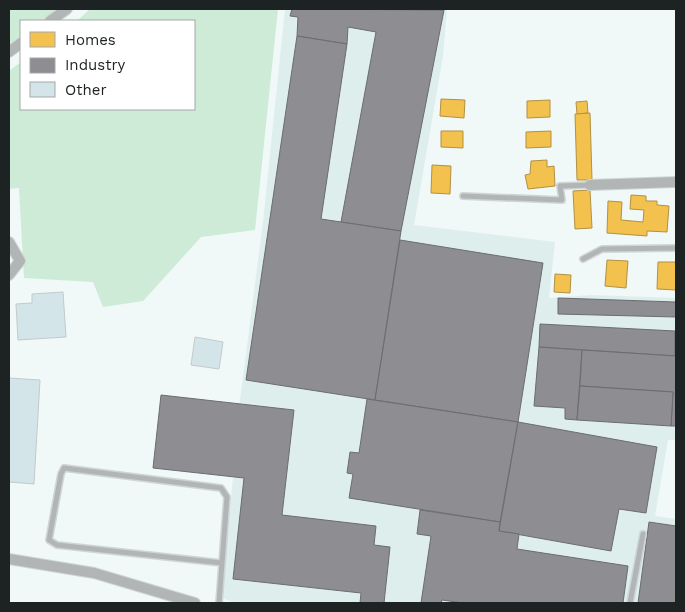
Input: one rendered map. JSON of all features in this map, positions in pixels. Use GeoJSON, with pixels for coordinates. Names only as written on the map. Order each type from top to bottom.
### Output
{"type":"FeatureCollection","features":[{"type":"Feature","properties":{"kind":"street"},"geometry":{"type":"LineString","coordinates":[[51,20],[67,9]]}},
{"type":"Feature","properties":{"kind":"street"},"geometry":{"type":"LineString","coordinates":[[9,52],[20,44]]}},
{"type":"Feature","properties":{"kind":"street"},"geometry":{"type":"LineString","coordinates":[[590,185],[676,182]]}},
{"type":"Feature","properties":{"kind":"street"},"geometry":{"type":"LineString","coordinates":[[9,242],[20,261],[9,275]]}},
{"type":"Feature","properties":{"kind":"street"},"geometry":{"type":"LineString","coordinates":[[9,560],[94,573],[194,603]]}},
{"type":"Feature","properties":{"kind":"lane"},"geometry":{"type":"LineString","coordinates":[[463,196],[562,200],[560,186],[590,185]]}},
{"type":"Feature","properties":{"kind":"lane"},"geometry":{"type":"LineString","coordinates":[[583,259],[602,248],[676,248]]}},
{"type":"Feature","properties":{"kind":"lane"},"geometry":{"type":"LineString","coordinates":[[219,603],[227,497],[221,488],[64,468],[61,474],[49,540],[57,545],[222,563]]}},
{"type":"Feature","properties":{"kind":"lane"},"geometry":{"type":"LineString","coordinates":[[630,603],[643,534]]}},
{"type":"Feature","properties":{"kind":"shaded area"},"geometry":{"type":"Polygon","coordinates":[[[285,9],[447,9],[443,56],[414,225],[555,242],[549,298],[591,295],[676,298],[676,440],[668,440],[655,516],[676,519],[676,603],[236,603],[222,598],[240,400],[263,222],[285,9]]]}},
{"type":"Feature","properties":{"kind":"green space"},"geometry":{"type":"Polygon","coordinates":[[[9,9],[60,9],[44,20],[20,20],[20,39],[9,47],[9,9]]]}},
{"type":"Feature","properties":{"kind":"green space"},"geometry":{"type":"Polygon","coordinates":[[[90,9],[278,9],[255,230],[201,237],[143,301],[103,307],[93,282],[24,278],[19,188],[9,189],[9,71],[20,63],[20,110],[195,110],[195,20],[78,20],[90,9]]]}},
{"type":"Feature","properties":{"kind":"building: Homes"},"geometry":{"type":"Polygon","coordinates":[[[441,99],[465,100],[464,118],[440,116],[441,99]]]}},
{"type":"Feature","properties":{"kind":"building: Homes"},"geometry":{"type":"Polygon","coordinates":[[[550,100],[550,117],[527,118],[527,101],[550,100]]]}},
{"type":"Feature","properties":{"kind":"building: Homes"},"geometry":{"type":"Polygon","coordinates":[[[587,101],[588,113],[577,114],[576,102],[587,101]]]}},
{"type":"Feature","properties":{"kind":"building: Homes"},"geometry":{"type":"Polygon","coordinates":[[[590,113],[592,180],[577,180],[575,114],[590,113]]]}},
{"type":"Feature","properties":{"kind":"building: Homes"},"geometry":{"type":"Polygon","coordinates":[[[441,131],[463,131],[463,148],[441,147],[441,131]]]}},
{"type":"Feature","properties":{"kind":"building: Homes"},"geometry":{"type":"Polygon","coordinates":[[[551,131],[551,147],[526,148],[526,132],[551,131]]]}},
{"type":"Feature","properties":{"kind":"building: Homes"},"geometry":{"type":"Polygon","coordinates":[[[547,160],[547,167],[554,166],[555,186],[528,189],[525,175],[530,174],[531,161],[547,160]]]}},
{"type":"Feature","properties":{"kind":"building: Homes"},"geometry":{"type":"Polygon","coordinates":[[[432,165],[451,166],[450,194],[431,193],[432,165]]]}},
{"type":"Feature","properties":{"kind":"building: Homes"},"geometry":{"type":"Polygon","coordinates":[[[590,190],[592,228],[575,229],[573,191],[590,190]]]}},
{"type":"Feature","properties":{"kind":"building: Homes"},"geometry":{"type":"Polygon","coordinates":[[[631,195],[646,196],[646,201],[657,201],[657,205],[669,206],[667,232],[647,231],[647,236],[607,233],[608,201],[622,202],[621,220],[643,222],[644,210],[630,209],[631,195]]]}},
{"type":"Feature","properties":{"kind":"building: Homes"},"geometry":{"type":"Polygon","coordinates":[[[607,260],[628,261],[626,288],[605,286],[607,260]]]}},
{"type":"Feature","properties":{"kind":"building: Homes"},"geometry":{"type":"Polygon","coordinates":[[[658,262],[676,262],[676,290],[657,289],[658,262]]]}},
{"type":"Feature","properties":{"kind":"building: Homes"},"geometry":{"type":"Polygon","coordinates":[[[555,274],[571,275],[570,293],[554,292],[555,274]]]}},
{"type":"Feature","properties":{"kind":"building: Industry"},"geometry":{"type":"Polygon","coordinates":[[[292,9],[444,10],[401,231],[341,222],[376,32],[348,27],[347,44],[297,36],[298,17],[290,16],[292,9]]]}},
{"type":"Feature","properties":{"kind":"building: Industry"},"geometry":{"type":"Polygon","coordinates":[[[297,36],[347,44],[321,219],[401,231],[375,400],[246,380],[297,36]]]}},
{"type":"Feature","properties":{"kind":"building: Industry"},"geometry":{"type":"Polygon","coordinates":[[[400,240],[543,263],[518,422],[375,400],[400,240]]]}},
{"type":"Feature","properties":{"kind":"building: Industry"},"geometry":{"type":"Polygon","coordinates":[[[558,298],[676,302],[676,317],[558,314],[558,298]]]}},
{"type":"Feature","properties":{"kind":"building: Industry"},"geometry":{"type":"Polygon","coordinates":[[[540,324],[675,331],[675,356],[539,347],[540,324]]]}},
{"type":"Feature","properties":{"kind":"building: Industry"},"geometry":{"type":"Polygon","coordinates":[[[539,347],[582,350],[577,420],[565,419],[565,408],[534,406],[539,347]]]}},
{"type":"Feature","properties":{"kind":"building: Industry"},"geometry":{"type":"Polygon","coordinates":[[[582,350],[676,356],[676,426],[671,426],[673,392],[580,386],[582,350]]]}},
{"type":"Feature","properties":{"kind":"building: Industry"},"geometry":{"type":"Polygon","coordinates":[[[580,386],[673,392],[671,426],[577,420],[580,386]]]}},
{"type":"Feature","properties":{"kind":"building: Industry"},"geometry":{"type":"Polygon","coordinates":[[[161,395],[294,410],[282,515],[376,526],[374,545],[390,547],[384,603],[360,603],[361,593],[233,579],[244,478],[153,468],[161,395]]]}},
{"type":"Feature","properties":{"kind":"building: Industry"},"geometry":{"type":"Polygon","coordinates":[[[367,399],[518,422],[500,522],[349,498],[353,474],[347,473],[350,452],[359,453],[367,399]]]}},
{"type":"Feature","properties":{"kind":"building: Industry"},"geometry":{"type":"Polygon","coordinates":[[[518,422],[657,447],[646,513],[619,509],[611,551],[499,531],[518,422]]]}},
{"type":"Feature","properties":{"kind":"building: Industry"},"geometry":{"type":"Polygon","coordinates":[[[420,510],[500,522],[499,531],[519,534],[517,549],[628,566],[623,603],[463,603],[442,600],[441,603],[421,603],[431,536],[417,534],[420,510]]]}},
{"type":"Feature","properties":{"kind":"building: Industry"},"geometry":{"type":"Polygon","coordinates":[[[649,522],[676,526],[676,603],[638,603],[649,522]]]}},
{"type":"Feature","properties":{"kind":"building: Other"},"geometry":{"type":"Polygon","coordinates":[[[63,292],[66,337],[18,340],[16,304],[32,303],[32,294],[63,292]]]}},
{"type":"Feature","properties":{"kind":"building: Other"},"geometry":{"type":"Polygon","coordinates":[[[195,337],[223,342],[219,369],[191,365],[195,337]]]}},
{"type":"Feature","properties":{"kind":"building: Other"},"geometry":{"type":"Polygon","coordinates":[[[9,378],[40,380],[34,484],[9,482],[9,378]]]}}]}
